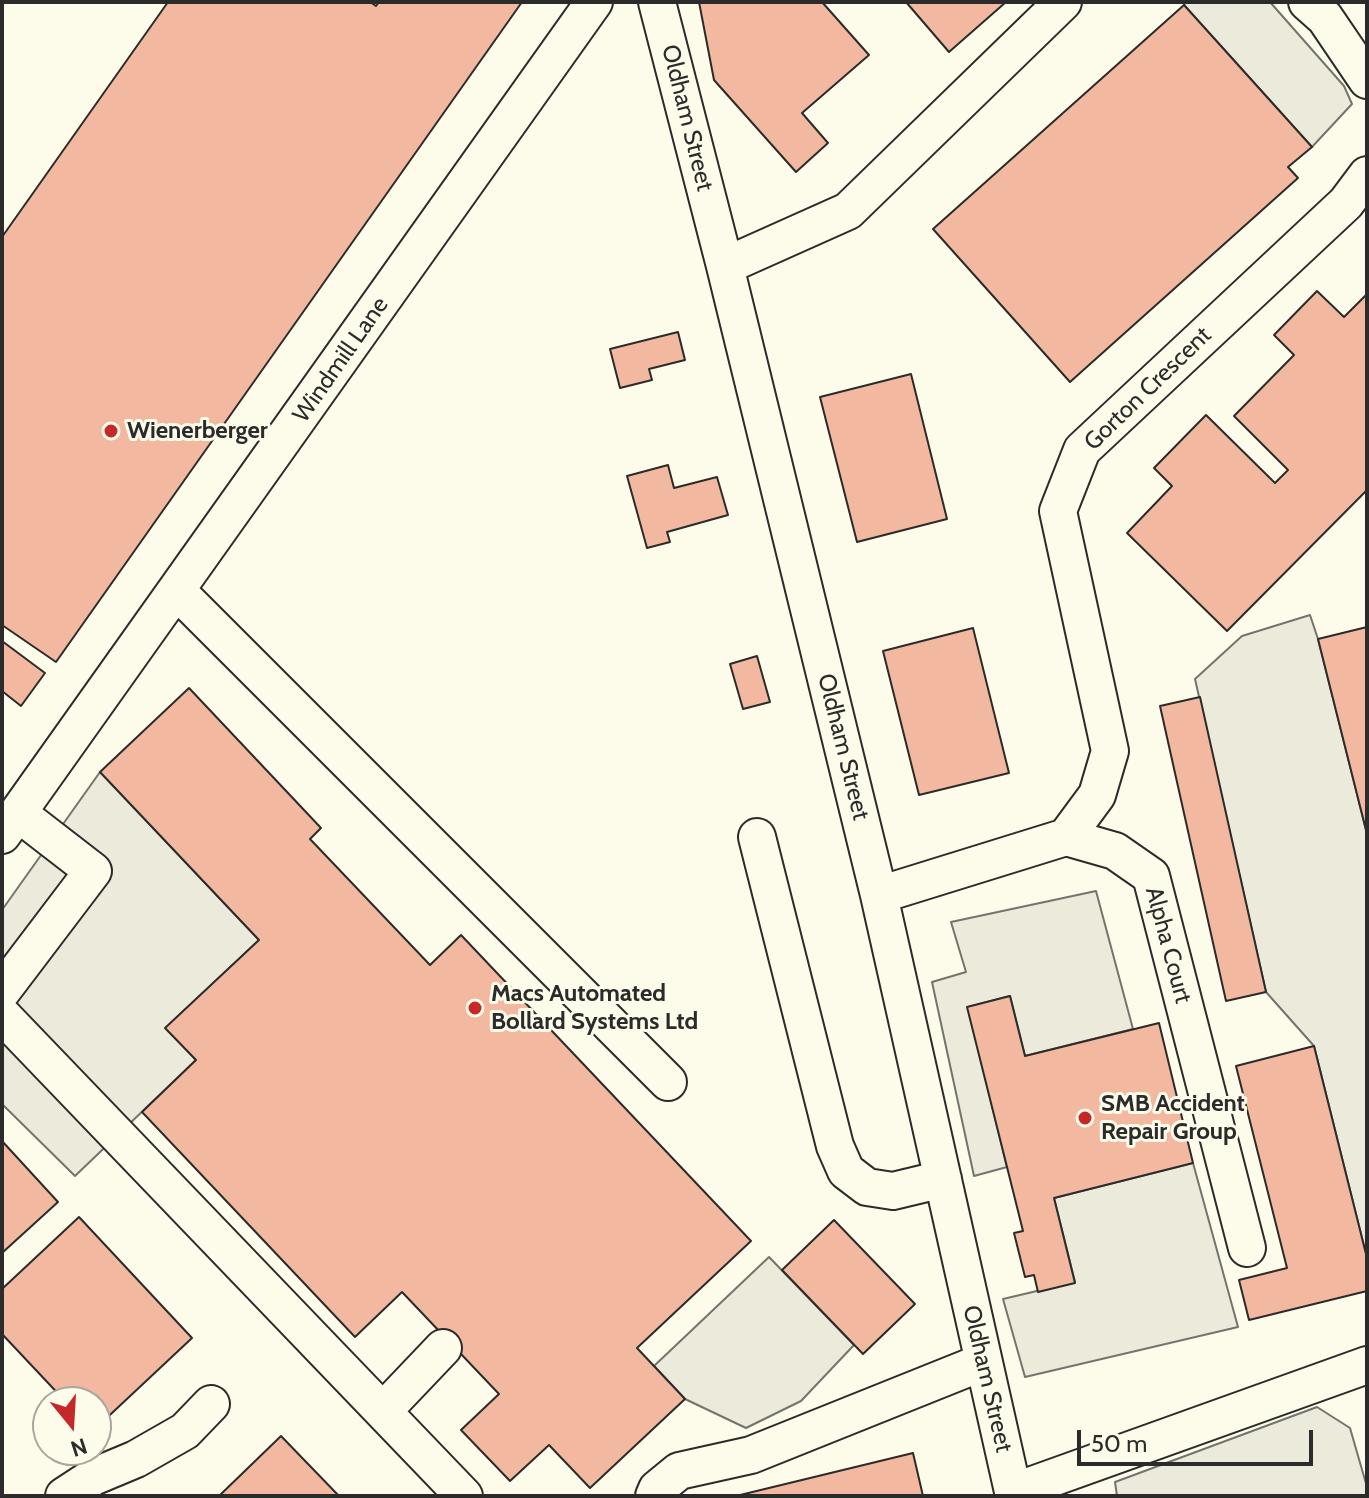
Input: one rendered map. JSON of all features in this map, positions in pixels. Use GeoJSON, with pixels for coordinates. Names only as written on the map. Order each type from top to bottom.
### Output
{"type":"FeatureCollection","features":[{"type":"Feature","properties":{"kind":"street","name":"Windmill Lane"},"geometry":{"type":"LineString","coordinates":[[10,824],[594,2]]}},
{"type":"Feature","properties":{"kind":"street","name":"Oldham Street"},"geometry":{"type":"LineString","coordinates":[[657,2],[879,895],[1013,1494]]}},
{"type":"Feature","properties":{"kind":"street"},"geometry":{"type":"LineString","coordinates":[[725,266],[848,211],[1063,2]]}},
{"type":"Feature","properties":{"kind":"street"},"geometry":{"type":"LineString","coordinates":[[1307,2],[1325,18],[1367,80]]}},
{"type":"Feature","properties":{"kind":"street","name":"Gorton Crescent"},"geometry":{"type":"LineString","coordinates":[[1066,837],[1097,795],[1110,751],[1058,511],[1082,450],[1346,203],[1367,175]]}},
{"type":"Feature","properties":{"kind":"street"},"geometry":{"type":"LineString","coordinates":[[177,591],[668,1082]]}},
{"type":"Feature","properties":{"kind":"street"},"geometry":{"type":"LineString","coordinates":[[2,991],[93,871],[10,824]]}},
{"type":"Feature","properties":{"kind":"street"},"geometry":{"type":"LineString","coordinates":[[757,837],[835,1146],[846,1171],[867,1187],[893,1191],[943,1179]]}},
{"type":"Feature","properties":{"kind":"street"},"geometry":{"type":"LineString","coordinates":[[879,895],[1066,837]]}},
{"type":"Feature","properties":{"kind":"street","name":"Alpha Court"},"geometry":{"type":"LineString","coordinates":[[1066,837],[1115,851],[1151,876],[1247,1248]]}},
{"type":"Feature","properties":{"kind":"street"},"geometry":{"type":"LineString","coordinates":[[2,1015],[464,1496]]}},
{"type":"Feature","properties":{"kind":"street"},"geometry":{"type":"LineString","coordinates":[[383,1411],[443,1348]]}},
{"type":"Feature","properties":{"kind":"street"},"geometry":{"type":"LineString","coordinates":[[654,1496],[657,1489],[679,1471],[751,1455],[983,1362]]}},
{"type":"Feature","properties":{"kind":"street"},"geometry":{"type":"LineString","coordinates":[[1013,1494],[1367,1365]]}},
{"type":"Feature","properties":{"kind":"street"},"geometry":{"type":"LineString","coordinates":[[64,1496],[93,1477],[136,1459],[185,1431],[211,1404]]}},
{"type":"Feature","properties":{"kind":"shaded area"},"geometry":{"type":"Polygon","coordinates":[[[1186,2],[1270,2],[1344,86],[1352,104],[1312,147],[1184,5],[1186,2]]]}},
{"type":"Feature","properties":{"kind":"shaded area"},"geometry":{"type":"Polygon","coordinates":[[[1310,615],[1367,834],[1367,1258],[1314,1046],[1266,992],[1195,679],[1242,636],[1310,615]]]}},
{"type":"Feature","properties":{"kind":"shaded area"},"geometry":{"type":"Polygon","coordinates":[[[100,772],[259,940],[166,1028],[196,1060],[75,1176],[2,1104],[2,910],[100,772]]]}},
{"type":"Feature","properties":{"kind":"shaded area"},"geometry":{"type":"Polygon","coordinates":[[[1096,891],[1133,1029],[1025,1056],[1010,996],[968,1007],[1007,1167],[974,1176],[932,982],[966,972],[951,922],[1096,891]]]}},
{"type":"Feature","properties":{"kind":"shaded area"},"geometry":{"type":"Polygon","coordinates":[[[1193,1163],[1238,1327],[1025,1377],[1003,1299],[1075,1282],[1054,1198],[1193,1163]]]}},
{"type":"Feature","properties":{"kind":"shaded area"},"geometry":{"type":"Polygon","coordinates":[[[769,1257],[854,1345],[801,1401],[746,1428],[685,1399],[654,1366],[769,1257]]]}},
{"type":"Feature","properties":{"kind":"shaded area"},"geometry":{"type":"Polygon","coordinates":[[[1317,1407],[1350,1428],[1367,1496],[1117,1496],[1115,1482],[1317,1407]]]}},
{"type":"Feature","properties":{"kind":"building","name":"Wienerberger"},"geometry":{"type":"Polygon","coordinates":[[[168,2],[370,2],[376,6],[379,2],[522,2],[56,662],[2,625],[2,237],[168,2]]]}},
{"type":"Feature","properties":{"kind":"building"},"geometry":{"type":"Polygon","coordinates":[[[699,2],[822,2],[869,55],[802,113],[828,143],[796,172],[714,80],[699,2]]]}},
{"type":"Feature","properties":{"kind":"building"},"geometry":{"type":"Polygon","coordinates":[[[906,2],[1006,2],[949,52],[906,2]]]}},
{"type":"Feature","properties":{"kind":"building"},"geometry":{"type":"Polygon","coordinates":[[[1184,5],[1312,147],[1288,167],[1298,178],[1070,382],[933,229],[1184,5]]]}},
{"type":"Feature","properties":{"kind":"building"},"geometry":{"type":"Polygon","coordinates":[[[1317,291],[1344,317],[1367,294],[1367,490],[1227,631],[1127,533],[1172,486],[1154,468],[1206,415],[1275,483],[1288,470],[1234,416],[1294,355],[1274,335],[1317,291]]]}},
{"type":"Feature","properties":{"kind":"building"},"geometry":{"type":"Polygon","coordinates":[[[678,332],[685,360],[649,369],[652,380],[620,388],[610,349],[678,332]]]}},
{"type":"Feature","properties":{"kind":"building"},"geometry":{"type":"Polygon","coordinates":[[[911,374],[947,519],[857,542],[820,397],[911,374]]]}},
{"type":"Feature","properties":{"kind":"building"},"geometry":{"type":"Polygon","coordinates":[[[668,465],[674,488],[717,477],[728,515],[667,532],[670,542],[647,548],[627,476],[668,465]]]}},
{"type":"Feature","properties":{"kind":"building"},"geometry":{"type":"Polygon","coordinates":[[[1367,627],[1367,834],[1318,639],[1367,627]]]}},
{"type":"Feature","properties":{"kind":"building"},"geometry":{"type":"Polygon","coordinates":[[[973,628],[1009,773],[919,795],[883,651],[973,628]]]}},
{"type":"Feature","properties":{"kind":"building"},"geometry":{"type":"Polygon","coordinates":[[[2,641],[45,673],[21,706],[2,691],[2,641]]]}},
{"type":"Feature","properties":{"kind":"building"},"geometry":{"type":"Polygon","coordinates":[[[757,656],[770,702],[743,709],[730,664],[757,656]]]}},
{"type":"Feature","properties":{"kind":"building"},"geometry":{"type":"Polygon","coordinates":[[[189,688],[321,828],[310,839],[430,965],[461,935],[751,1241],[637,1348],[685,1399],[590,1488],[549,1445],[510,1481],[461,1430],[499,1394],[402,1292],[355,1337],[142,1112],[196,1060],[165,1028],[259,940],[100,772],[189,688]]]}},
{"type":"Feature","properties":{"kind":"building"},"geometry":{"type":"Polygon","coordinates":[[[1200,697],[1266,992],[1226,1001],[1160,706],[1200,697]]]}},
{"type":"Feature","properties":{"kind":"building"},"geometry":{"type":"Polygon","coordinates":[[[1010,996],[1025,1056],[1159,1023],[1193,1163],[1054,1198],[1075,1283],[1038,1292],[1034,1275],[1025,1277],[1014,1233],[1023,1231],[967,1007],[1010,996]]]}},
{"type":"Feature","properties":{"kind":"building"},"geometry":{"type":"Polygon","coordinates":[[[1314,1046],[1367,1258],[1367,1291],[1249,1320],[1239,1280],[1287,1268],[1236,1066],[1314,1046]]]}},
{"type":"Feature","properties":{"kind":"building"},"geometry":{"type":"Polygon","coordinates":[[[2,1141],[58,1202],[2,1253],[2,1141]]]}},
{"type":"Feature","properties":{"kind":"building"},"geometry":{"type":"Polygon","coordinates":[[[79,1217],[192,1338],[112,1413],[112,1386],[51,1386],[2,1334],[2,1289],[79,1217]]]}},
{"type":"Feature","properties":{"kind":"building"},"geometry":{"type":"Polygon","coordinates":[[[834,1220],[915,1304],[863,1354],[782,1270],[834,1220]]]}},
{"type":"Feature","properties":{"kind":"building"},"geometry":{"type":"Polygon","coordinates":[[[281,1436],[339,1496],[219,1496],[281,1436]]]}},
{"type":"Feature","properties":{"kind":"building"},"geometry":{"type":"Polygon","coordinates":[[[913,1453],[923,1496],[736,1496],[913,1453]]]}},
{"type":"Feature","properties":{"kind":"place","name":"Wienerberger"},"geometry":{"type":"Point","coordinates":[111,431]}},
{"type":"Feature","properties":{"kind":"place","name":"Macs Automated Bollard Systems Ltd"},"geometry":{"type":"Point","coordinates":[475,1008]}},
{"type":"Feature","properties":{"kind":"place","name":"SMB Accident Repair Group"},"geometry":{"type":"Point","coordinates":[1085,1118]}}]}
